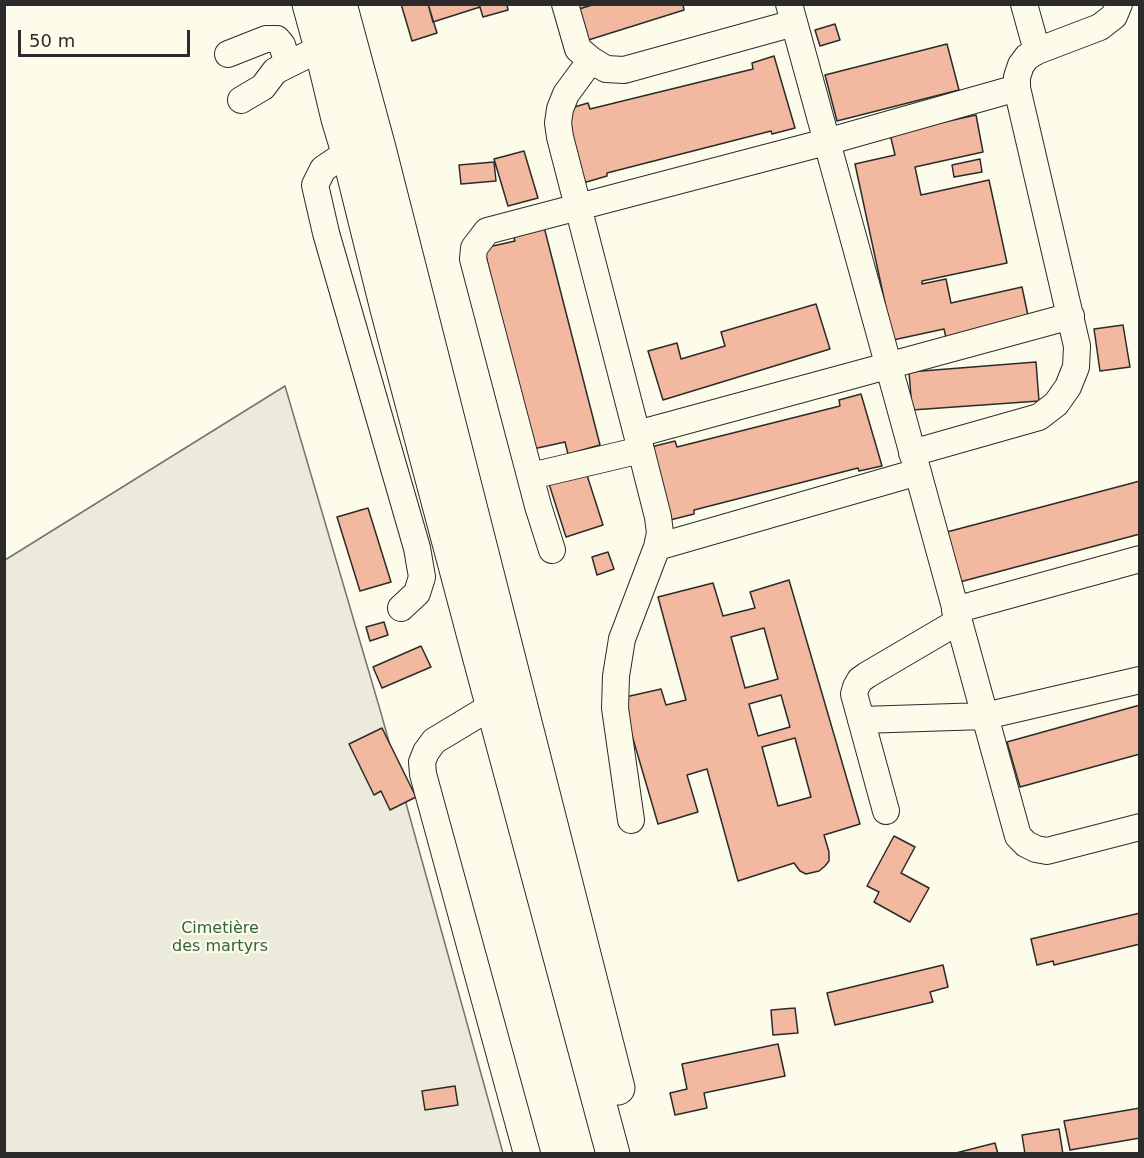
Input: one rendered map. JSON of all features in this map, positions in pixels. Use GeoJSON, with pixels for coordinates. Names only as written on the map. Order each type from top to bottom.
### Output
{"type":"FeatureCollection","features":[{"type":"Feature","properties":{"kind":"highway"},"geometry":{"type":"LineString","coordinates":[[309,4],[387,309],[613,1154]]}},
{"type":"Feature","properties":{"kind":"highway"},"geometry":{"type":"LineString","coordinates":[[340,4],[379,148],[635,1154]]}},
{"type":"Feature","properties":{"kind":"lane"},"geometry":{"type":"LineString","coordinates":[[565,4],[579,50],[606,69],[624,70],[792,14],[1018,836],[1026,844],[1047,851],[1140,827]]}},
{"type":"Feature","properties":{"kind":"lane"},"geometry":{"type":"LineString","coordinates":[[1024,4],[1037,51]]}},
{"type":"Feature","properties":{"kind":"lane"},"geometry":{"type":"LineString","coordinates":[[657,546],[915,463],[1039,417],[1056,404],[1068,387],[1076,367],[1077,346],[1017,88],[1017,76],[1027,57],[1100,27],[1114,16],[1119,4]]}},
{"type":"Feature","properties":{"kind":"lane"},"geometry":{"type":"LineString","coordinates":[[228,54],[266,39],[277,39],[282,45],[288,64]]}},
{"type":"Feature","properties":{"kind":"lane"},"geometry":{"type":"LineString","coordinates":[[241,100],[263,87],[275,71],[321,48]]}},
{"type":"Feature","properties":{"kind":"lane"},"geometry":{"type":"LineString","coordinates":[[591,60],[566,94],[558,123],[560,137],[658,517],[660,533],[622,639],[616,676],[615,708],[631,820]]}},
{"type":"Feature","properties":{"kind":"lane"},"geometry":{"type":"LineString","coordinates":[[552,550],[538,506],[473,259],[474,248],[487,231],[826,142],[1017,88]]}},
{"type":"Feature","properties":{"kind":"lane"},"geometry":{"type":"LineString","coordinates":[[348,153],[323,169],[315,185],[326,233],[417,548],[422,577],[417,594],[401,608]]}},
{"type":"Feature","properties":{"kind":"lane"},"geometry":{"type":"LineString","coordinates":[[531,476],[888,366],[1071,316]]}},
{"type":"Feature","properties":{"kind":"lane"},"geometry":{"type":"LineString","coordinates":[[886,811],[854,694],[860,680],[957,616],[1140,559]]}},
{"type":"Feature","properties":{"kind":"lane"},"geometry":{"type":"LineString","coordinates":[[861,720],[985,716],[1140,680]]}},
{"type":"Feature","properties":{"kind":"lane"},"geometry":{"type":"LineString","coordinates":[[492,706],[434,741],[422,762],[423,774],[527,1154]]}},
{"type":"Feature","properties":{"kind":"green space","name":"Cimetière des martyrs"},"geometry":{"type":"Polygon","coordinates":[[[285,386],[381,713],[503,1153],[5,1154],[5,560],[285,386]]]}},
{"type":"Feature","properties":{"kind":"building"},"geometry":{"type":"Polygon","coordinates":[[[401,4],[428,4],[437,33],[412,41],[401,4]]]}},
{"type":"Feature","properties":{"kind":"building"},"geometry":{"type":"Polygon","coordinates":[[[428,4],[479,4],[480,7],[433,22],[428,4]]]}},
{"type":"Feature","properties":{"kind":"building"},"geometry":{"type":"Polygon","coordinates":[[[479,4],[507,4],[508,10],[483,17],[479,4]]]}},
{"type":"Feature","properties":{"kind":"building"},"geometry":{"type":"Polygon","coordinates":[[[571,4],[594,4],[573,11],[571,4]]]}},
{"type":"Feature","properties":{"kind":"building"},"geometry":{"type":"Polygon","coordinates":[[[595,4],[683,4],[684,10],[582,42],[573,11],[595,4]]]}},
{"type":"Feature","properties":{"kind":"building"},"geometry":{"type":"Polygon","coordinates":[[[835,24],[840,40],[820,46],[815,30],[835,24]]]}},
{"type":"Feature","properties":{"kind":"building"},"geometry":{"type":"Polygon","coordinates":[[[947,44],[959,90],[837,121],[825,75],[947,44]]]}},
{"type":"Feature","properties":{"kind":"building"},"geometry":{"type":"Polygon","coordinates":[[[774,56],[795,128],[772,134],[771,131],[607,173],[607,176],[583,183],[564,110],[588,103],[590,109],[753,69],[752,63],[774,56]]]}},
{"type":"Feature","properties":{"kind":"building"},"geometry":{"type":"Polygon","coordinates":[[[976,115],[983,152],[915,167],[921,195],[989,180],[1007,263],[922,281],[922,284],[946,279],[951,303],[1022,287],[1030,325],[947,342],[944,329],[893,340],[855,164],[895,155],[890,134],[976,115]]]}},
{"type":"Feature","properties":{"kind":"building"},"geometry":{"type":"Polygon","coordinates":[[[524,151],[538,198],[508,206],[494,159],[524,151]]]}},
{"type":"Feature","properties":{"kind":"building"},"geometry":{"type":"Polygon","coordinates":[[[980,159],[982,172],[954,177],[952,165],[980,159]]]}},
{"type":"Feature","properties":{"kind":"building"},"geometry":{"type":"Polygon","coordinates":[[[494,162],[496,181],[461,184],[459,165],[494,162]]]}},
{"type":"Feature","properties":{"kind":"building"},"geometry":{"type":"Polygon","coordinates":[[[543,223],[600,445],[568,454],[565,442],[533,449],[484,248],[515,241],[512,231],[543,223]]]}},
{"type":"Feature","properties":{"kind":"building"},"geometry":{"type":"Polygon","coordinates":[[[816,304],[830,349],[663,400],[648,351],[677,343],[681,359],[725,346],[721,332],[816,304]]]}},
{"type":"Feature","properties":{"kind":"building"},"geometry":{"type":"Polygon","coordinates":[[[1123,325],[1130,367],[1100,371],[1094,329],[1123,325]]]}},
{"type":"Feature","properties":{"kind":"building"},"geometry":{"type":"Polygon","coordinates":[[[1036,362],[1039,401],[912,410],[909,372],[1036,362]]]}},
{"type":"Feature","properties":{"kind":"building"},"geometry":{"type":"Polygon","coordinates":[[[861,394],[882,466],[859,471],[858,468],[694,510],[694,514],[670,520],[651,447],[675,441],[677,447],[840,406],[839,400],[861,394]]]}},
{"type":"Feature","properties":{"kind":"building"},"geometry":{"type":"Polygon","coordinates":[[[586,472],[603,525],[566,537],[549,484],[586,472]]]}},
{"type":"Feature","properties":{"kind":"building"},"geometry":{"type":"Polygon","coordinates":[[[1140,481],[1140,534],[956,583],[943,533],[1140,481]]]}},
{"type":"Feature","properties":{"kind":"building"},"geometry":{"type":"Polygon","coordinates":[[[368,508],[391,582],[360,591],[337,517],[368,508]]]}},
{"type":"Feature","properties":{"kind":"building"},"geometry":{"type":"Polygon","coordinates":[[[608,552],[614,569],[597,575],[592,557],[608,552]]]}},
{"type":"Feature","properties":{"kind":"building"},"geometry":{"type":"Polygon","coordinates":[[[789,580],[860,824],[824,835],[829,861],[819,871],[806,874],[800,871],[794,863],[738,881],[707,769],[687,775],[698,812],[658,824],[621,698],[661,689],[666,705],[686,700],[658,597],[713,583],[723,616],[755,608],[750,592],[789,580]],[[764,628],[731,637],[745,688],[778,679],[764,628]],[[781,695],[749,704],[758,736],[790,727],[781,695]],[[795,738],[762,747],[778,806],[811,797],[795,738]]]}},
{"type":"Feature","properties":{"kind":"building"},"geometry":{"type":"Polygon","coordinates":[[[384,622],[388,635],[370,641],[366,627],[384,622]]]}},
{"type":"Feature","properties":{"kind":"building"},"geometry":{"type":"Polygon","coordinates":[[[421,646],[431,667],[382,688],[373,667],[421,646]]]}},
{"type":"Feature","properties":{"kind":"building"},"geometry":{"type":"Polygon","coordinates":[[[1140,705],[1140,754],[1020,787],[1007,742],[1140,705]]]}},
{"type":"Feature","properties":{"kind":"building"},"geometry":{"type":"Polygon","coordinates":[[[382,728],[416,797],[390,810],[381,791],[374,795],[349,744],[382,728]]]}},
{"type":"Feature","properties":{"kind":"building"},"geometry":{"type":"Polygon","coordinates":[[[894,836],[915,847],[901,873],[929,888],[910,922],[874,902],[879,892],[867,886],[894,836]]]}},
{"type":"Feature","properties":{"kind":"building"},"geometry":{"type":"Polygon","coordinates":[[[1140,913],[1140,944],[1054,965],[1053,961],[1037,965],[1031,939],[1140,913]]]}},
{"type":"Feature","properties":{"kind":"building"},"geometry":{"type":"Polygon","coordinates":[[[943,965],[948,987],[930,992],[933,1002],[835,1025],[827,993],[943,965]]]}},
{"type":"Feature","properties":{"kind":"building"},"geometry":{"type":"Polygon","coordinates":[[[795,1008],[798,1033],[773,1035],[771,1010],[795,1008]]]}},
{"type":"Feature","properties":{"kind":"building"},"geometry":{"type":"Polygon","coordinates":[[[778,1044],[785,1076],[704,1093],[707,1108],[675,1115],[670,1093],[687,1089],[682,1064],[778,1044]]]}},
{"type":"Feature","properties":{"kind":"building"},"geometry":{"type":"Polygon","coordinates":[[[455,1086],[458,1105],[425,1110],[422,1091],[455,1086]]]}},
{"type":"Feature","properties":{"kind":"building"},"geometry":{"type":"Polygon","coordinates":[[[1140,1108],[1140,1138],[1070,1150],[1064,1121],[1140,1108]]]}},
{"type":"Feature","properties":{"kind":"building"},"geometry":{"type":"Polygon","coordinates":[[[1059,1129],[1063,1154],[1025,1154],[1022,1135],[1059,1129]]]}},
{"type":"Feature","properties":{"kind":"building"},"geometry":{"type":"Polygon","coordinates":[[[995,1143],[998,1154],[952,1154],[995,1143]]]}}]}
